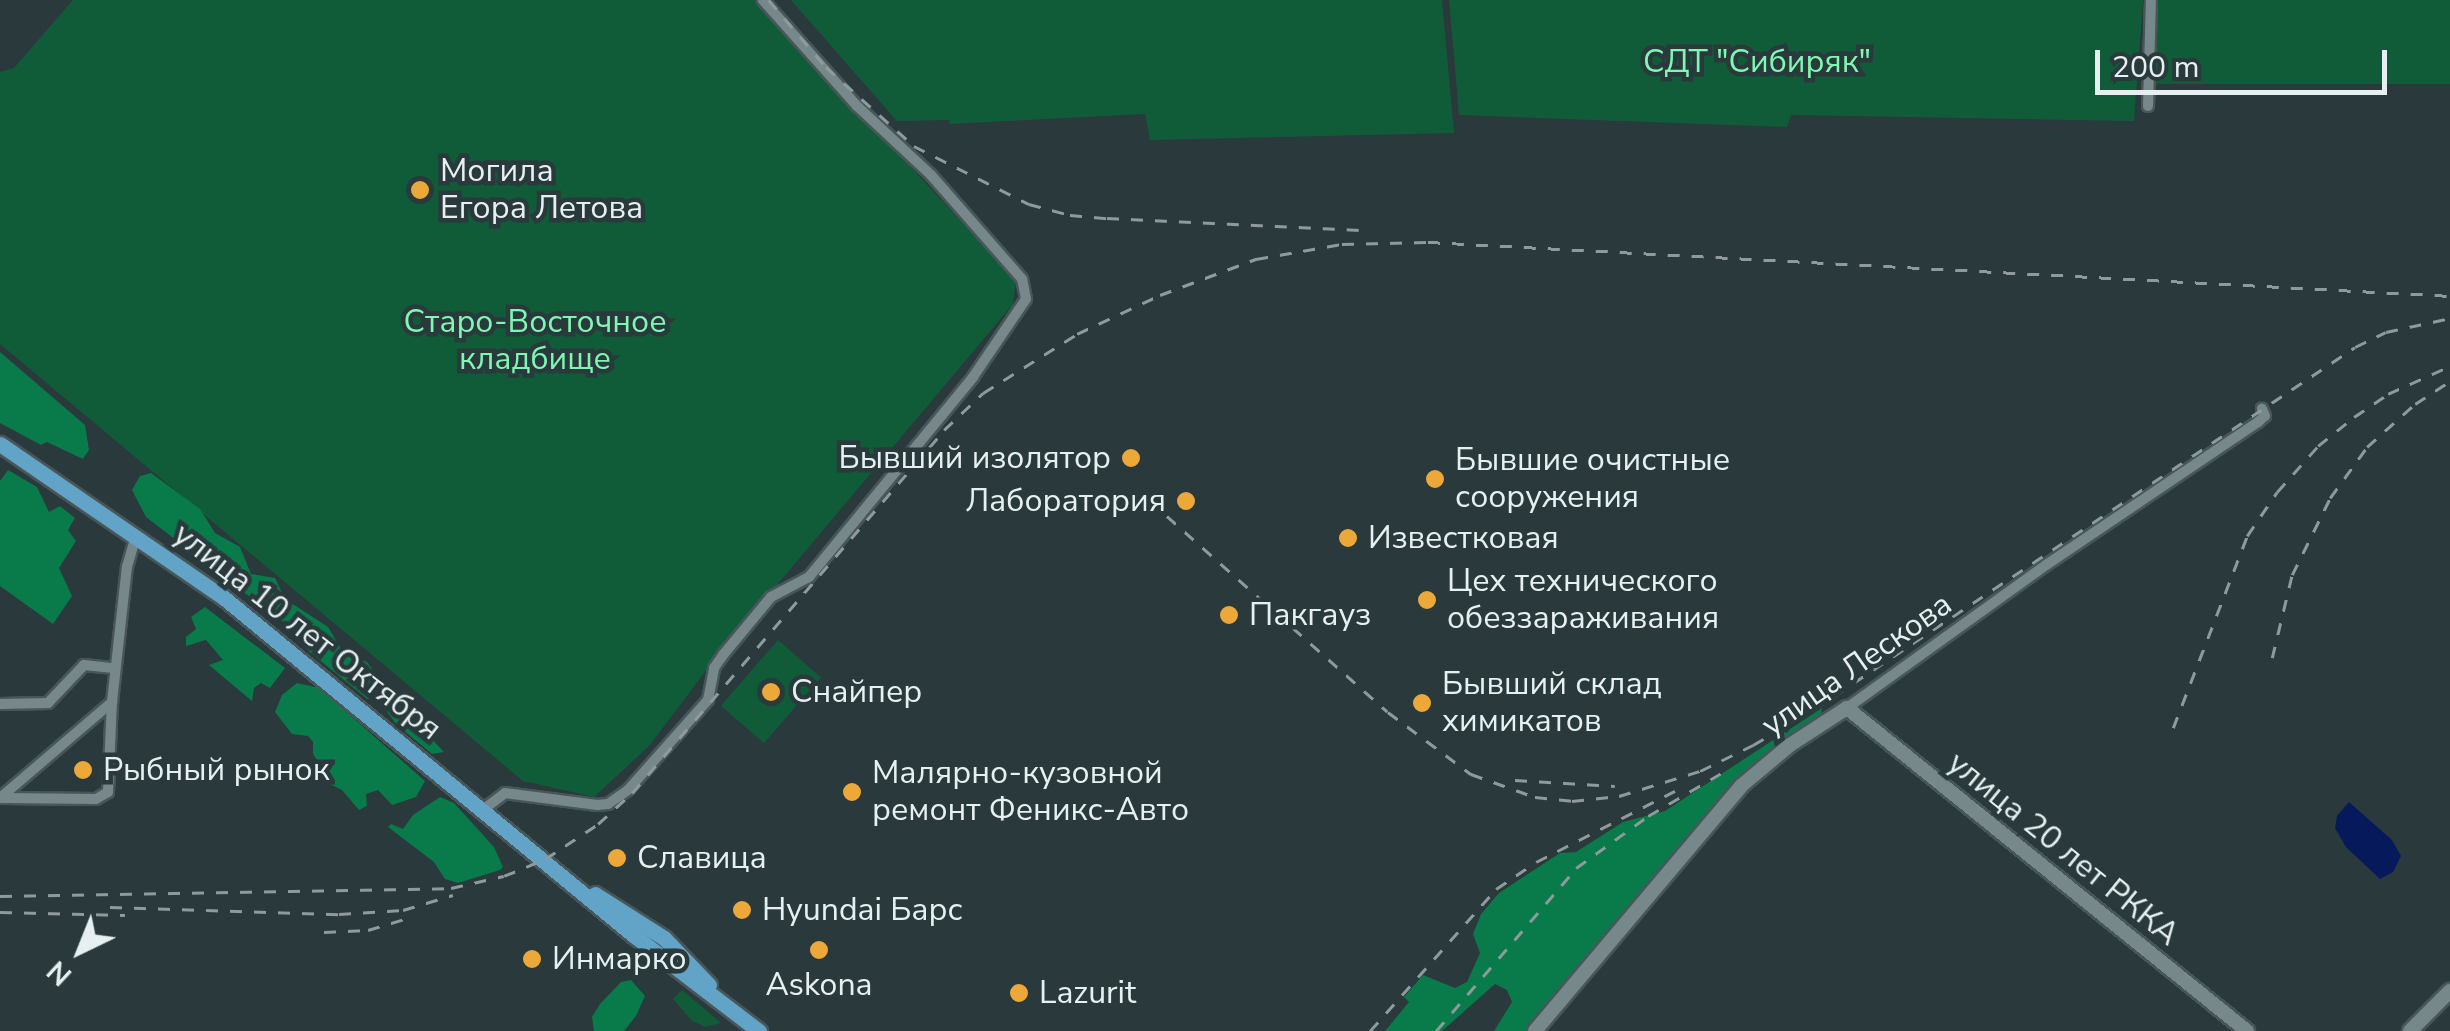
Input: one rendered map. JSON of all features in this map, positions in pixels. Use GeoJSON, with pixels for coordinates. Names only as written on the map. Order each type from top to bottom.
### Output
{"type":"FeatureCollection","features":[{"type":"Feature","properties":{"kind":"main road","name":"улица 10 лет Октября"},"geometry":{"type":"LineString","coordinates":[[0,444],[136,535],[290,650],[568,879],[628,911],[664,938],[721,999],[759,1031]]}},
{"type":"Feature","properties":{"kind":"main road","name":"улица Лескова"},"geometry":{"type":"LineString","coordinates":[[1536,1031],[1741,786],[1790,745],[1846,708]]}},
{"type":"Feature","properties":{"kind":"main road","name":"улица 20 лет РККА"},"geometry":{"type":"LineString","coordinates":[[1846,708],[2248,1031]]}},
{"type":"Feature","properties":{"kind":"main road"},"geometry":{"type":"LineString","coordinates":[[2410,1031],[2450,991]]}},
{"type":"Feature","properties":{"kind":"street"},"geometry":{"type":"LineString","coordinates":[[484,809],[505,793],[597,805],[608,804],[628,790],[708,700],[718,661],[771,597],[808,577],[972,377],[1026,299],[1022,279],[931,174],[857,106],[763,0]]}},
{"type":"Feature","properties":{"kind":"street"},"geometry":{"type":"LineString","coordinates":[[2148,106],[2151,0]]}},
{"type":"Feature","properties":{"kind":"street","name":"улица Лескова"},"geometry":{"type":"LineString","coordinates":[[1846,708],[2046,565],[2258,422],[2265,416],[2262,410]]}},
{"type":"Feature","properties":{"kind":"street"},"geometry":{"type":"LineString","coordinates":[[2,798],[96,799],[108,792],[114,668],[127,566],[136,535]]}},
{"type":"Feature","properties":{"kind":"street"},"geometry":{"type":"LineString","coordinates":[[0,704],[48,703],[84,665],[114,668]]}},
{"type":"Feature","properties":{"kind":"street"},"geometry":{"type":"LineString","coordinates":[[2,798],[112,702]]}},
{"type":"Feature","properties":{"kind":"green space","name":"Старо-Восточное кладбище"},"geometry":{"type":"Polygon","coordinates":[[[73,0],[757,0],[1016,281],[1013,304],[714,660],[649,746],[594,797],[523,781],[0,344],[0,72],[14,68],[73,0]]]}},
{"type":"Feature","properties":{"kind":"green space"},"geometry":{"type":"Polygon","coordinates":[[[791,0],[1442,0],[1454,133],[1150,140],[1145,114],[950,124],[949,120],[897,121],[791,0]]]}},
{"type":"Feature","properties":{"kind":"green space","name":"СДТ \"Сибиряк\""},"geometry":{"type":"Polygon","coordinates":[[[1449,0],[2143,0],[2134,121],[1791,115],[1787,127],[1459,115],[1449,0]]]}},
{"type":"Feature","properties":{"kind":"green space"},"geometry":{"type":"Polygon","coordinates":[[[2156,0],[2450,0],[2450,84],[2156,84],[2156,0]]]}},
{"type":"Feature","properties":{"kind":"green space"},"geometry":{"type":"Polygon","coordinates":[[[0,352],[85,425],[89,450],[83,459],[47,442],[41,445],[0,423],[0,352]]]}},
{"type":"Feature","properties":{"kind":"green space"},"geometry":{"type":"Polygon","coordinates":[[[8,470],[37,487],[49,512],[60,506],[75,518],[68,530],[76,541],[59,568],[72,596],[53,624],[0,586],[0,481],[8,470]]]}},
{"type":"Feature","properties":{"kind":"green space"},"geometry":{"type":"Polygon","coordinates":[[[151,473],[200,509],[215,533],[240,547],[251,574],[275,578],[285,599],[328,627],[343,652],[367,662],[382,682],[373,698],[367,699],[305,648],[288,626],[146,517],[132,490],[140,476],[151,473]]]}},
{"type":"Feature","properties":{"kind":"green space"},"geometry":{"type":"Polygon","coordinates":[[[205,607],[285,668],[270,688],[261,683],[254,688],[252,701],[209,665],[223,660],[206,640],[186,646],[186,637],[196,629],[191,617],[205,607]]]}},
{"type":"Feature","properties":{"kind":"green space","name":"Снайпер"},"geometry":{"type":"Polygon","coordinates":[[[778,640],[821,677],[764,743],[721,706],[778,640]]]}},
{"type":"Feature","properties":{"kind":"green space"},"geometry":{"type":"Polygon","coordinates":[[[297,683],[319,688],[425,781],[416,797],[392,805],[378,790],[366,794],[367,806],[359,810],[342,790],[315,777],[320,765],[313,754],[313,742],[308,736],[292,734],[275,712],[282,695],[297,683]]]}},
{"type":"Feature","properties":{"kind":"green space"},"geometry":{"type":"Polygon","coordinates":[[[402,697],[410,716],[444,752],[432,754],[396,724],[385,709],[393,698],[402,697]]]}},
{"type":"Feature","properties":{"kind":"green space"},"geometry":{"type":"Polygon","coordinates":[[[1822,708],[1821,717],[1782,747],[1529,1031],[1494,1031],[1512,1002],[1507,990],[1495,984],[1442,1031],[1385,1031],[1409,1002],[1404,997],[1423,975],[1455,988],[1467,982],[1480,953],[1473,934],[1481,914],[1499,893],[1560,853],[1576,852],[1623,822],[1665,811],[1822,708]]]}},
{"type":"Feature","properties":{"kind":"green space"},"geometry":{"type":"Polygon","coordinates":[[[440,797],[454,803],[494,847],[503,867],[500,870],[458,883],[445,879],[434,862],[388,827],[391,824],[403,829],[413,815],[440,797]]]}},
{"type":"Feature","properties":{"kind":"green space"},"geometry":{"type":"Polygon","coordinates":[[[631,980],[645,996],[636,1016],[624,1031],[594,1031],[592,1017],[600,1004],[621,982],[631,980]]]}},
{"type":"Feature","properties":{"kind":"green space"},"geometry":{"type":"Polygon","coordinates":[[[682,990],[720,1023],[706,1027],[692,1021],[673,999],[682,990]]]}},
{"type":"Feature","properties":{"kind":"shaded area"},"geometry":{"type":"Polygon","coordinates":[[[2349,802],[2392,840],[2401,856],[2393,872],[2380,879],[2346,847],[2335,828],[2337,816],[2349,802]]]}},
{"type":"Feature","properties":{"kind":"railway"},"geometry":{"type":"LineString","coordinates":[[769,0],[826,67],[914,146],[1029,204],[1070,215],[1107,218],[1361,230]]}},
{"type":"Feature","properties":{"kind":"railway"},"geometry":{"type":"LineString","coordinates":[[0,896],[451,888],[504,876],[545,859],[598,824],[632,793],[944,430],[983,393],[1077,334],[1160,295],[1256,259],[1342,244],[1428,242],[2450,296]]}},
{"type":"Feature","properties":{"kind":"railway"},"geometry":{"type":"LineString","coordinates":[[1149,500],[1388,712],[1471,774],[1535,797],[1572,801],[1619,796],[1700,771],[1753,745],[1813,710],[2355,347],[2386,332],[2450,318]]}},
{"type":"Feature","properties":{"kind":"railway"},"geometry":{"type":"LineString","coordinates":[[2173,728],[2247,536],[2277,492],[2318,446],[2354,417],[2388,394],[2450,366]]}},
{"type":"Feature","properties":{"kind":"railway"},"geometry":{"type":"LineString","coordinates":[[2272,658],[2292,575],[2330,498],[2367,447],[2415,404],[2450,381]]}},
{"type":"Feature","properties":{"kind":"railway"},"geometry":{"type":"LineString","coordinates":[[1436,1031],[1576,868],[1648,816],[1725,771]]}},
{"type":"Feature","properties":{"kind":"railway"},"geometry":{"type":"LineString","coordinates":[[1515,780],[1615,786]]}},
{"type":"Feature","properties":{"kind":"railway"},"geometry":{"type":"LineString","coordinates":[[1370,1031],[1496,889],[1536,862],[1675,791]]}},
{"type":"Feature","properties":{"kind":"railway"},"geometry":{"type":"LineString","coordinates":[[110,907],[339,914],[403,910],[453,895]]}},
{"type":"Feature","properties":{"kind":"railway"},"geometry":{"type":"LineString","coordinates":[[0,912],[125,915]]}},
{"type":"Feature","properties":{"kind":"railway"},"geometry":{"type":"LineString","coordinates":[[324,932],[368,930],[408,918]]}},
{"type":"Feature","properties":{"kind":"place","name":"Могила Егора Летова"},"geometry":{"type":"Point","coordinates":[420,190]}},
{"type":"Feature","properties":{"kind":"place","name":"Бывший изолятор"},"geometry":{"type":"Point","coordinates":[1131,458]}},
{"type":"Feature","properties":{"kind":"place","name":"Бывшие очистные сооружения"},"geometry":{"type":"Point","coordinates":[1435,479]}},
{"type":"Feature","properties":{"kind":"place","name":"Лаборатория"},"geometry":{"type":"Point","coordinates":[1186,501]}},
{"type":"Feature","properties":{"kind":"place","name":"Известковая"},"geometry":{"type":"Point","coordinates":[1348,538]}},
{"type":"Feature","properties":{"kind":"place","name":"Цех технического обеззараживания"},"geometry":{"type":"Point","coordinates":[1427,600]}},
{"type":"Feature","properties":{"kind":"place","name":"Пакгауз"},"geometry":{"type":"Point","coordinates":[1229,615]}},
{"type":"Feature","properties":{"kind":"place","name":"Снайпер"},"geometry":{"type":"Point","coordinates":[771,692]}},
{"type":"Feature","properties":{"kind":"place","name":"Бывший склад химикатов"},"geometry":{"type":"Point","coordinates":[1422,703]}},
{"type":"Feature","properties":{"kind":"place","name":"Рыбный рынок"},"geometry":{"type":"Point","coordinates":[83,770]}},
{"type":"Feature","properties":{"kind":"place","name":"Малярно-кузовной ремонт Феникс-Авто"},"geometry":{"type":"Point","coordinates":[852,792]}},
{"type":"Feature","properties":{"kind":"place","name":"Славица"},"geometry":{"type":"Point","coordinates":[617,858]}},
{"type":"Feature","properties":{"kind":"place","name":"Hyundai Барс"},"geometry":{"type":"Point","coordinates":[742,910]}},
{"type":"Feature","properties":{"kind":"place","name":"Askona"},"geometry":{"type":"Point","coordinates":[819,950]}},
{"type":"Feature","properties":{"kind":"place","name":"Инмарко"},"geometry":{"type":"Point","coordinates":[532,959]}},
{"type":"Feature","properties":{"kind":"place","name":"Lazurit"},"geometry":{"type":"Point","coordinates":[1019,993]}}]}
